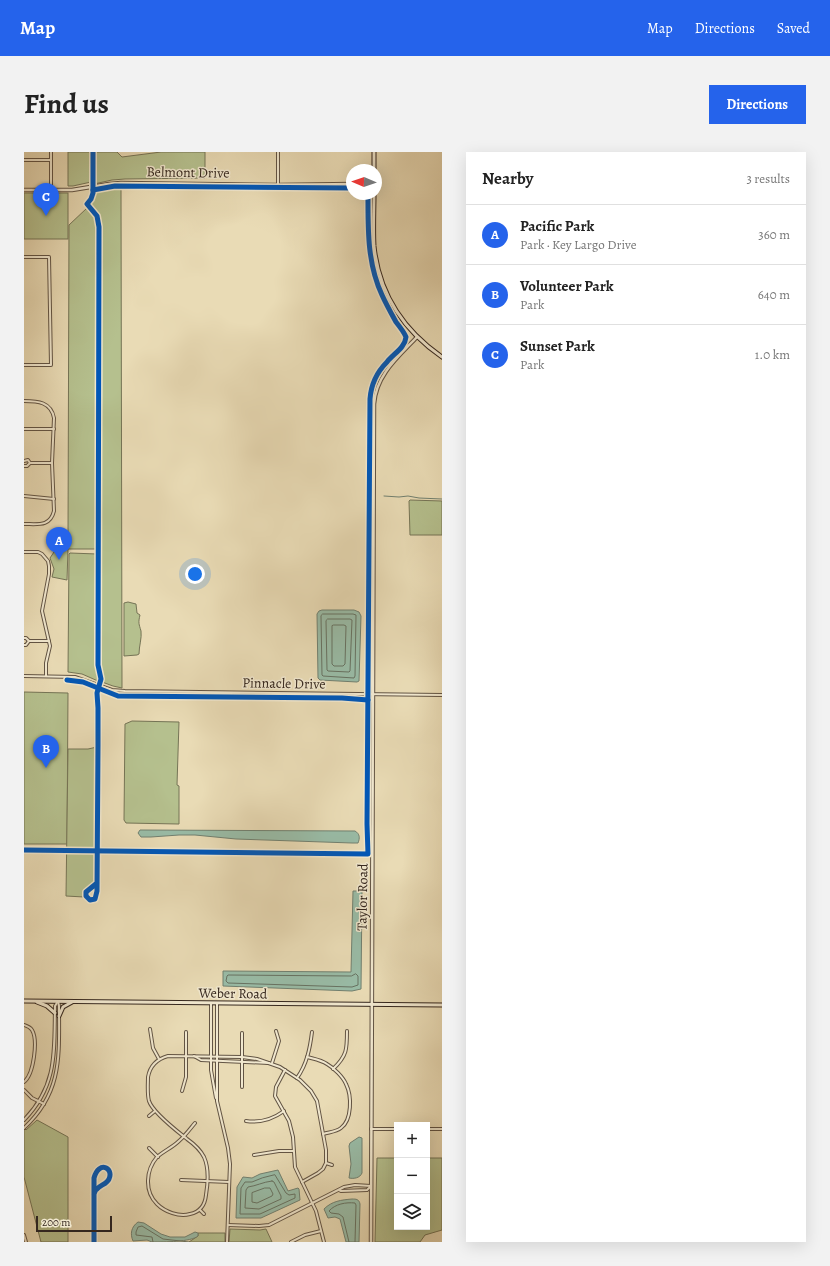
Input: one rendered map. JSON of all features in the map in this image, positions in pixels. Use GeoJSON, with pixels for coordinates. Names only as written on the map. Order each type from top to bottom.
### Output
{"type":"FeatureCollection","features":[{"type":"Feature","properties":{"kind":"main road"},"geometry":{"type":"LineString","coordinates":[[374,152],[374,164]]}},
{"type":"Feature","properties":{"kind":"main road"},"geometry":{"type":"LineString","coordinates":[[374,200],[374,243],[376,257],[381,277],[389,297],[400,317],[417,338],[442,357]]}},
{"type":"Feature","properties":{"kind":"main road","name":"Weber Road"},"geometry":{"type":"LineString","coordinates":[[24,1001],[211,1004],[442,1005]]}},
{"type":"Feature","properties":{"kind":"main road"},"geometry":{"type":"LineString","coordinates":[[36,1001],[48,1006],[55,1013]]}},
{"type":"Feature","properties":{"kind":"main road"},"geometry":{"type":"LineString","coordinates":[[59,1016],[64,1007],[74,1001]]}},
{"type":"Feature","properties":{"kind":"street"},"geometry":{"type":"LineString","coordinates":[[51,152],[51,190]]}},
{"type":"Feature","properties":{"kind":"street"},"geometry":{"type":"LineString","coordinates":[[278,152],[278,185]]}},
{"type":"Feature","properties":{"kind":"street"},"geometry":{"type":"LineString","coordinates":[[24,160],[51,160]]}},
{"type":"Feature","properties":{"kind":"street","name":"Belmont Drive"},"geometry":{"type":"LineString","coordinates":[[24,190],[78,190],[114,183],[278,185],[346,184]]}},
{"type":"Feature","properties":{"kind":"street"},"geometry":{"type":"LineString","coordinates":[[24,257],[49,257],[51,365],[24,365]]}},
{"type":"Feature","properties":{"kind":"street","name":"Taylor Road"},"geometry":{"type":"LineString","coordinates":[[371,1242],[375,399],[378,384],[387,369],[417,338]]}},
{"type":"Feature","properties":{"kind":"street"},"geometry":{"type":"LineString","coordinates":[[24,401],[47,405],[53,413],[54,418],[52,463],[54,511],[49,521],[39,524],[24,524]]}},
{"type":"Feature","properties":{"kind":"street"},"geometry":{"type":"LineString","coordinates":[[24,429],[54,429]]}},
{"type":"Feature","properties":{"kind":"street"},"geometry":{"type":"LineString","coordinates":[[24,461],[28,460],[30,463],[52,463]]}},
{"type":"Feature","properties":{"kind":"street"},"geometry":{"type":"LineString","coordinates":[[24,466],[28,466],[30,463]]}},
{"type":"Feature","properties":{"kind":"street"},"geometry":{"type":"LineString","coordinates":[[24,496],[54,499]]}},
{"type":"Feature","properties":{"kind":"street"},"geometry":{"type":"LineString","coordinates":[[24,552],[38,552],[46,557],[50,570],[42,612],[50,646],[46,663],[46,676]]}},
{"type":"Feature","properties":{"kind":"street"},"geometry":{"type":"LineString","coordinates":[[24,638],[29,641],[49,641]]}},
{"type":"Feature","properties":{"kind":"street"},"geometry":{"type":"LineString","coordinates":[[24,645],[26,645],[29,641]]}},
{"type":"Feature","properties":{"kind":"street","name":"Pinnacle Drive"},"geometry":{"type":"LineString","coordinates":[[24,676],[75,677],[112,690],[442,695]]}},
{"type":"Feature","properties":{"kind":"street"},"geometry":{"type":"LineString","coordinates":[[24,1120],[46,1090],[50,1079],[54,1053],[55,1006],[58,1001]]}},
{"type":"Feature","properties":{"kind":"street"},"geometry":{"type":"LineString","coordinates":[[24,1128],[44,1104],[54,1085],[58,1069],[59,1054],[58,1001]]}},
{"type":"Feature","properties":{"kind":"street"},"geometry":{"type":"LineString","coordinates":[[211,1004],[212,1081],[229,1154],[230,1182],[227,1242]]}},
{"type":"Feature","properties":{"kind":"street"},"geometry":{"type":"LineString","coordinates":[[217,1004],[217,1101]]}},
{"type":"Feature","properties":{"kind":"street"},"geometry":{"type":"LineString","coordinates":[[24,1025],[30,1027],[32,1030],[34,1039],[34,1055],[31,1073],[24,1082]]}},
{"type":"Feature","properties":{"kind":"street"},"geometry":{"type":"LineString","coordinates":[[150,1029],[153,1048],[159,1059]]}},
{"type":"Feature","properties":{"kind":"street"},"geometry":{"type":"LineString","coordinates":[[271,1063],[279,1041],[276,1031]]}},
{"type":"Feature","properties":{"kind":"street"},"geometry":{"type":"LineString","coordinates":[[333,1069],[342,1060],[345,1054],[347,1031]]}},
{"type":"Feature","properties":{"kind":"street"},"geometry":{"type":"LineString","coordinates":[[182,1091],[186,1077],[186,1032]]}},
{"type":"Feature","properties":{"kind":"street"},"geometry":{"type":"LineString","coordinates":[[242,1032],[242,1087]]}},
{"type":"Feature","properties":{"kind":"street"},"geometry":{"type":"LineString","coordinates":[[297,1078],[303,1069],[307,1057],[312,1032]]}},
{"type":"Feature","properties":{"kind":"street"},"geometry":{"type":"LineString","coordinates":[[195,1123],[184,1136],[158,1157],[148,1175],[149,1190],[156,1204],[169,1212],[175,1214],[190,1214],[200,1210],[205,1202],[207,1181],[207,1170],[204,1156],[200,1150],[184,1136],[155,1111],[149,1099],[148,1077],[152,1067],[159,1059],[170,1056],[216,1056],[257,1059],[271,1063],[285,1070],[297,1078],[311,1091],[316,1098],[326,1146],[326,1163],[323,1169],[318,1173],[302,1182]]}},
{"type":"Feature","properties":{"kind":"street"},"geometry":{"type":"LineString","coordinates":[[193,1056],[201,1060],[271,1063]]}},
{"type":"Feature","properties":{"kind":"street"},"geometry":{"type":"LineString","coordinates":[[307,1057],[326,1063],[348,1087],[349,1116],[345,1124],[340,1129],[323,1134]]}},
{"type":"Feature","properties":{"kind":"street"},"geometry":{"type":"LineString","coordinates":[[285,1070],[277,1084],[275,1092],[276,1099],[290,1125],[295,1167],[316,1211],[324,1242]]}},
{"type":"Feature","properties":{"kind":"street"},"geometry":{"type":"LineString","coordinates":[[24,1090],[27,1094],[44,1104]]}},
{"type":"Feature","properties":{"kind":"street"},"geometry":{"type":"LineString","coordinates":[[149,1116],[155,1111]]}},
{"type":"Feature","properties":{"kind":"street"},"geometry":{"type":"LineString","coordinates":[[246,1121],[253,1122],[266,1120],[278,1116],[284,1112]]}},
{"type":"Feature","properties":{"kind":"street"},"geometry":{"type":"LineString","coordinates":[[371,1129],[394,1129]]}},
{"type":"Feature","properties":{"kind":"street"},"geometry":{"type":"LineString","coordinates":[[430,1129],[442,1129]]}},
{"type":"Feature","properties":{"kind":"street"},"geometry":{"type":"LineString","coordinates":[[149,1148],[158,1157]]}},
{"type":"Feature","properties":{"kind":"street"},"geometry":{"type":"LineString","coordinates":[[254,1155],[279,1151],[293,1151]]}},
{"type":"Feature","properties":{"kind":"street"},"geometry":{"type":"LineString","coordinates":[[326,1163],[332,1165]]}},
{"type":"Feature","properties":{"kind":"street"},"geometry":{"type":"LineString","coordinates":[[181,1180],[230,1182]]}},
{"type":"Feature","properties":{"kind":"street"},"geometry":{"type":"LineString","coordinates":[[228,1225],[259,1226],[269,1224],[341,1188],[352,1185],[371,1186]]}},
{"type":"Feature","properties":{"kind":"street"},"geometry":{"type":"LineString","coordinates":[[339,1190],[367,1190],[371,1186]]}},
{"type":"Feature","properties":{"kind":"street"},"geometry":{"type":"LineString","coordinates":[[200,1210],[204,1214]]}},
{"type":"Feature","properties":{"kind":"street"},"geometry":{"type":"LineString","coordinates":[[291,1242],[305,1235],[321,1231]]}},
{"type":"Feature","properties":{"kind":"street"},"geometry":{"type":"LineString","coordinates":[[24,1235],[26,1242]]}},
{"type":"Feature","properties":{"kind":"shaded area"},"geometry":{"type":"Polygon","coordinates":[[[68,152],[91,152],[91,182],[68,186],[68,152]]]}},
{"type":"Feature","properties":{"kind":"shaded area"},"geometry":{"type":"Polygon","coordinates":[[[94,152],[117,152],[122,157],[161,152],[205,152],[205,178],[125,179],[94,184],[94,152]]]}},
{"type":"Feature","properties":{"kind":"shaded area"},"geometry":{"type":"Polygon","coordinates":[[[118,188],[121,189],[122,688],[102,682],[99,669],[101,230],[98,216],[90,204],[94,191],[118,188]]]}},
{"type":"Feature","properties":{"kind":"shaded area"},"geometry":{"type":"Polygon","coordinates":[[[24,193],[68,193],[68,239],[24,239],[24,193]]]}},
{"type":"Feature","properties":{"kind":"shaded area"},"geometry":{"type":"Polygon","coordinates":[[[87,208],[95,217],[98,229],[97,548],[68,549],[67,580],[52,577],[54,569],[50,558],[56,549],[57,539],[68,538],[69,225],[87,208]]]}},
{"type":"Feature","properties":{"kind":"shaded area"},"geometry":{"type":"Polygon","coordinates":[[[410,500],[442,501],[442,535],[410,535],[410,500]]]}},
{"type":"Feature","properties":{"kind":"shaded area"},"geometry":{"type":"Polygon","coordinates":[[[70,553],[97,554],[96,669],[98,681],[82,674],[68,672],[70,553]]]}},
{"type":"Feature","properties":{"kind":"shaded area"},"geometry":{"type":"Polygon","coordinates":[[[128,602],[136,604],[137,613],[140,615],[139,625],[141,636],[139,654],[124,656],[124,603],[128,602]]]}},
{"type":"Feature","properties":{"kind":"shaded area"},"geometry":{"type":"Polygon","coordinates":[[[24,692],[68,693],[67,844],[24,844],[24,692]]]}},
{"type":"Feature","properties":{"kind":"shaded area"},"geometry":{"type":"Polygon","coordinates":[[[132,721],[179,722],[177,785],[179,786],[179,824],[126,823],[124,820],[125,724],[132,721]]]}},
{"type":"Feature","properties":{"kind":"shaded area"},"geometry":{"type":"Polygon","coordinates":[[[97,747],[96,882],[85,890],[84,897],[66,896],[68,749],[88,749],[97,747]]]}},
{"type":"Feature","properties":{"kind":"shaded area"},"geometry":{"type":"Polygon","coordinates":[[[37,1120],[68,1137],[68,1242],[41,1242],[24,1177],[24,1128],[26,1130],[37,1120]]]}},
{"type":"Feature","properties":{"kind":"shaded area"},"geometry":{"type":"Polygon","coordinates":[[[377,1158],[394,1158],[394,1230],[430,1230],[430,1158],[442,1158],[442,1230],[425,1235],[420,1242],[375,1242],[377,1158]]]}},
{"type":"Feature","properties":{"kind":"shaded area"},"geometry":{"type":"Polygon","coordinates":[[[230,1229],[266,1229],[272,1242],[229,1242],[230,1229]]]}},
{"type":"Feature","properties":{"kind":"shaded area"},"geometry":{"type":"Polygon","coordinates":[[[198,1233],[225,1233],[225,1242],[189,1242],[198,1236],[198,1233]]]}},
{"type":"Feature","properties":{"kind":"water"},"geometry":{"type":"Polygon","coordinates":[[[322,610],[354,610],[359,612],[361,616],[359,681],[320,680],[318,678],[317,614],[322,610]]]}},
{"type":"Feature","properties":{"kind":"water"},"geometry":{"type":"Polygon","coordinates":[[[140,830],[355,831],[358,833],[359,838],[358,843],[352,843],[236,839],[195,835],[141,837],[138,833],[140,830]]]}},
{"type":"Feature","properties":{"kind":"water"},"geometry":{"type":"Polygon","coordinates":[[[353,891],[362,892],[361,989],[352,991],[223,986],[223,971],[351,972],[353,891]]]}},
{"type":"Feature","properties":{"kind":"water"},"geometry":{"type":"Polygon","coordinates":[[[359,1137],[362,1138],[362,1173],[357,1178],[349,1178],[351,1164],[349,1146],[350,1143],[359,1137]]]}},
{"type":"Feature","properties":{"kind":"water"},"geometry":{"type":"Polygon","coordinates":[[[278,1170],[288,1191],[299,1189],[300,1200],[261,1218],[236,1218],[237,1187],[243,1177],[252,1178],[260,1174],[278,1170]]]}},
{"type":"Feature","properties":{"kind":"water"},"geometry":{"type":"Polygon","coordinates":[[[356,1199],[360,1202],[359,1242],[346,1242],[340,1219],[335,1217],[328,1218],[324,1209],[340,1200],[356,1199]]]}},
{"type":"Feature","properties":{"kind":"water"},"geometry":{"type":"Polygon","coordinates":[[[138,1222],[144,1223],[161,1234],[170,1237],[185,1237],[195,1232],[198,1233],[198,1236],[195,1238],[177,1241],[133,1241],[132,1231],[138,1222]]]}},
{"type":"Feature","properties":{"kind":"waterway"},"geometry":{"type":"LineString","coordinates":[[384,496],[408,496],[442,499]]}},
{"type":"Feature","properties":{"kind":"cycle path"},"geometry":{"type":"LineString","coordinates":[[93,152],[93,193],[87,204],[97,216],[99,227],[98,665],[101,679],[97,693],[98,708],[97,891],[95,899],[90,900],[86,896],[86,892],[97,883]]}},
{"type":"Feature","properties":{"kind":"cycle path"},"geometry":{"type":"LineString","coordinates":[[93,190],[115,186],[346,188]]}},
{"type":"Feature","properties":{"kind":"cycle path"},"geometry":{"type":"LineString","coordinates":[[24,850],[368,854],[370,399],[377,374],[389,359],[401,348],[406,337],[385,302],[373,270],[369,245],[368,200]]}},
{"type":"Feature","properties":{"kind":"cycle path"},"geometry":{"type":"LineString","coordinates":[[67,680],[83,682],[118,696],[342,698],[368,700]]}},
{"type":"Feature","properties":{"kind":"cycle path"},"geometry":{"type":"LineString","coordinates":[[94,1194],[94,1193],[95,1191],[100,1186],[109,1179],[110,1175],[108,1169],[99,1169],[94,1178],[94,1242]]}},
{"type":"Feature","properties":{"kind":"place","name":"Sunset Park"},"geometry":{"type":"Point","coordinates":[46,216]}},
{"type":"Feature","properties":{"kind":"place","name":"Pacific Park"},"geometry":{"type":"Point","coordinates":[59,560]}},
{"type":"Feature","properties":{"kind":"place","name":"Volunteer Park"},"geometry":{"type":"Point","coordinates":[46,768]}}]}
